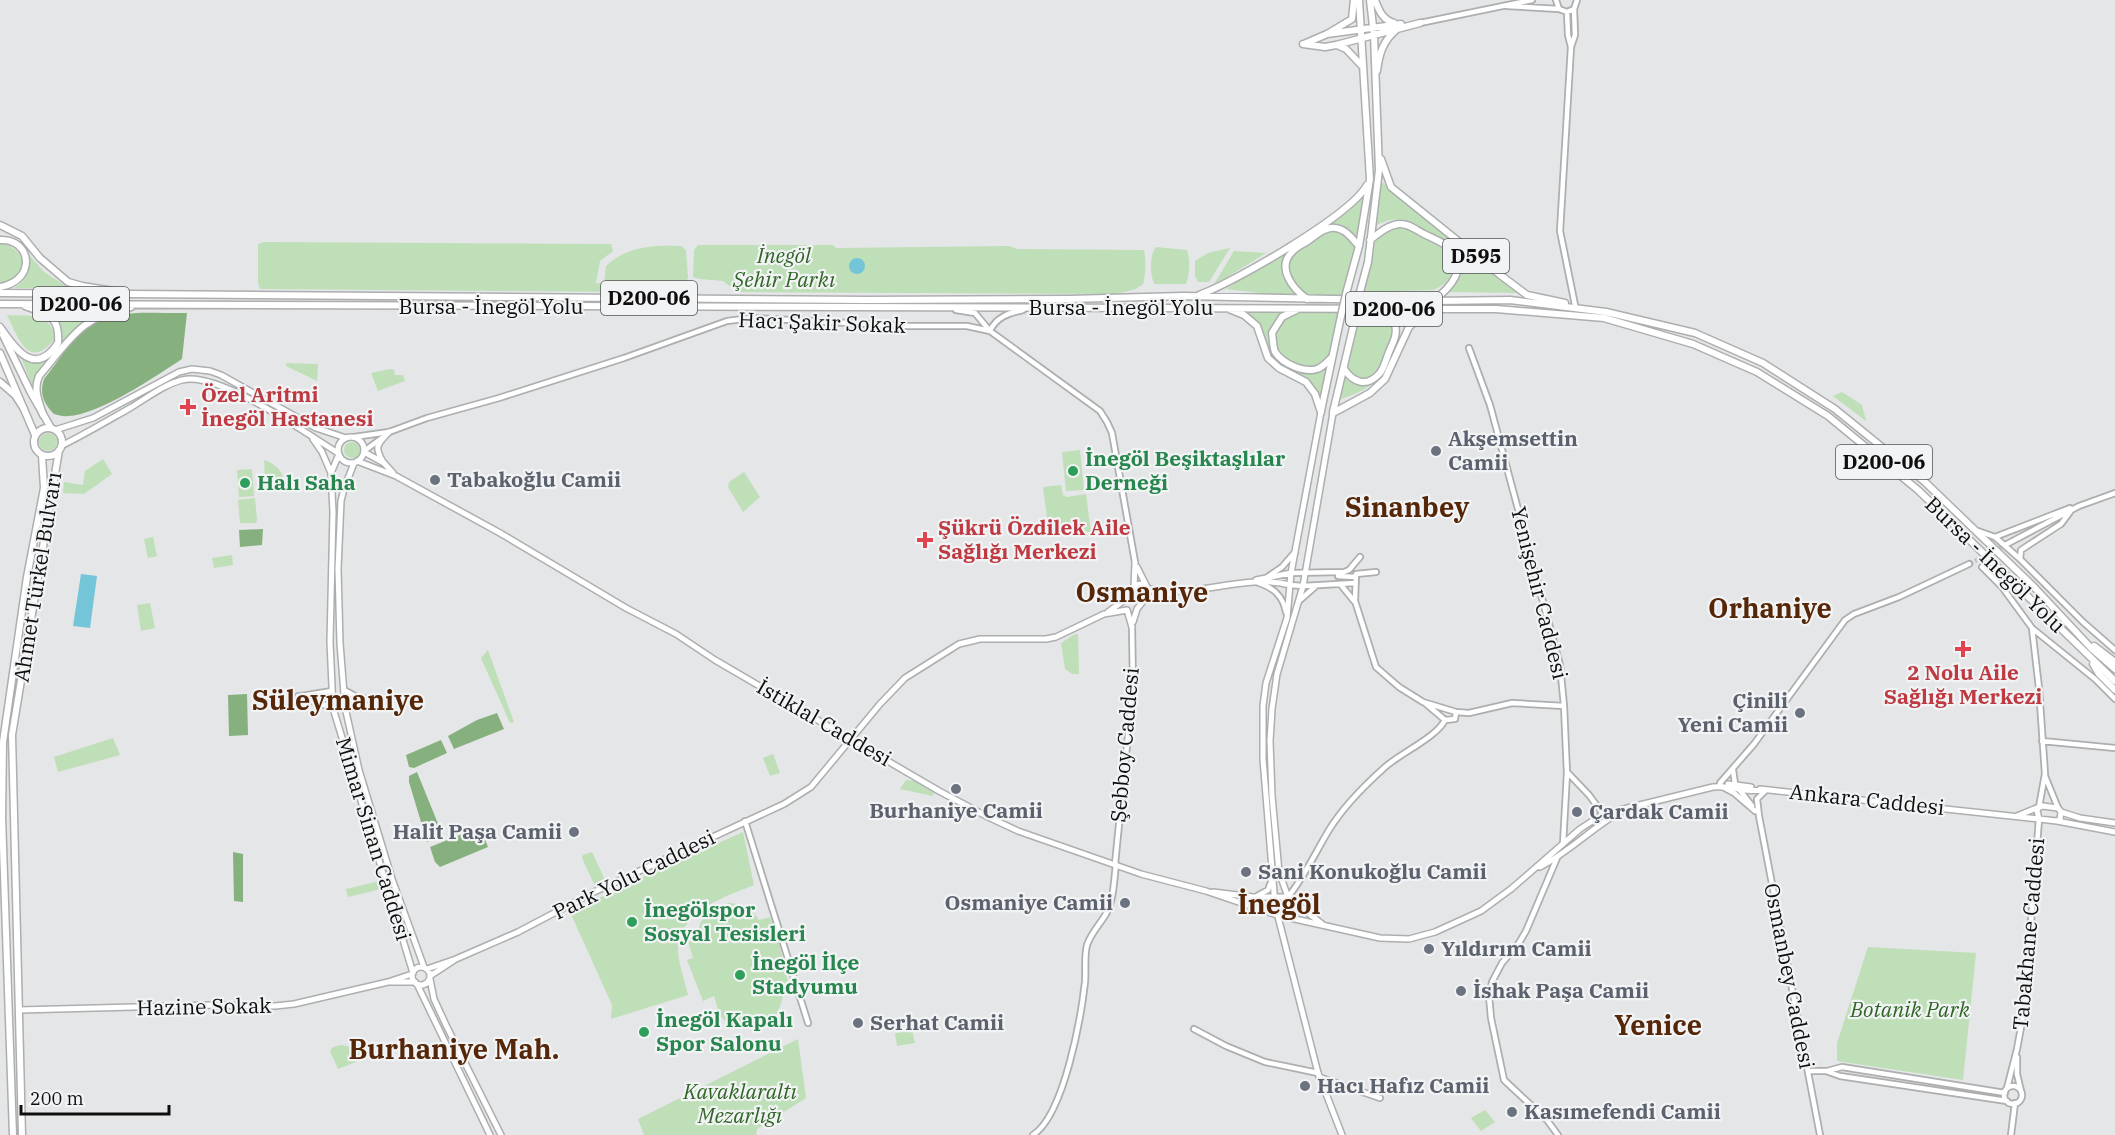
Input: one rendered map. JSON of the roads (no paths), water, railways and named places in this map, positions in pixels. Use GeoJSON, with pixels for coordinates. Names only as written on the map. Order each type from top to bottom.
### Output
{"type":"FeatureCollection","features":[{"type":"Feature","properties":{"kind":"main road"},"geometry":{"type":"LineString","coordinates":[[1354,0],[1352,18],[1327,34],[1303,44],[1325,47],[1336,45],[1362,39],[1398,25]]}},
{"type":"Feature","properties":{"kind":"main road"},"geometry":{"type":"LineString","coordinates":[[1324,925],[1288,897],[1276,873],[1263,759],[1263,706],[1270,663],[1287,618],[1291,573],[1321,412],[1341,316],[1359,246],[1370,179],[1359,0]]}},
{"type":"Feature","properties":{"kind":"main road","name":"D595"},"geometry":{"type":"LineString","coordinates":[[1370,0],[1374,27],[1379,153],[1391,187],[1527,295],[1606,312]]}},
{"type":"Feature","properties":{"kind":"main road"},"geometry":{"type":"LineString","coordinates":[[1375,0],[1382,16],[1387,21],[1398,25]]}},
{"type":"Feature","properties":{"kind":"main road"},"geometry":{"type":"LineString","coordinates":[[1327,34],[1420,22]]}},
{"type":"Feature","properties":{"kind":"main road"},"geometry":{"type":"LineString","coordinates":[[1376,89],[1381,49],[1398,25]]}},
{"type":"Feature","properties":{"kind":"main road"},"geometry":{"type":"LineString","coordinates":[[1336,45],[1346,49],[1364,68]]}},
{"type":"Feature","properties":{"kind":"main road"},"geometry":{"type":"LineString","coordinates":[[1342,1135],[1318,1075],[1273,897],[1276,873],[1270,730],[1276,674],[1303,586],[1333,413],[1368,262],[1379,184],[1379,153]]}},
{"type":"Feature","properties":{"kind":"main road"},"geometry":{"type":"LineString","coordinates":[[1195,297],[1231,281],[1299,240],[1350,205],[1361,195],[1370,179]]}},
{"type":"Feature","properties":{"kind":"main road"},"geometry":{"type":"LineString","coordinates":[[1370,240],[1386,228],[1396,224],[1405,224],[1449,247],[1456,257],[1458,269],[1455,280],[1433,301]]}},
{"type":"Feature","properties":{"kind":"main road"},"geometry":{"type":"LineString","coordinates":[[0,225],[22,236],[40,258],[68,282],[97,289],[147,294]]}},
{"type":"Feature","properties":{"kind":"main road"},"geometry":{"type":"LineString","coordinates":[[1308,299],[1296,291],[1289,281],[1286,271],[1287,260],[1292,252],[1322,230],[1332,228],[1342,229],[1359,246]]}},
{"type":"Feature","properties":{"kind":"main road"},"geometry":{"type":"LineString","coordinates":[[0,240],[16,243],[24,252],[26,262],[23,275],[19,280],[1,291]]}},
{"type":"Feature","properties":{"kind":"main road","name":"Bursa - İnegöl Yolu"},"geometry":{"type":"LineString","coordinates":[[1,291],[867,300],[1069,300],[1195,297],[1510,300],[1606,312],[1695,333],[1763,363],[1835,409],[1925,482],[2115,669]]}},
{"type":"Feature","properties":{"kind":"main road"},"geometry":{"type":"LineString","coordinates":[[43,415],[36,392],[39,376],[76,332],[101,314],[129,307],[161,303]]}},
{"type":"Feature","properties":{"kind":"main road","name":"Bursa - İnegöl Yolu"},"geometry":{"type":"LineString","coordinates":[[0,304],[1496,309],[1604,318],[1693,344],[1757,372],[1828,416],[1918,490],[2115,681]]}},
{"type":"Feature","properties":{"kind":"main road"},"geometry":{"type":"LineString","coordinates":[[0,328],[14,347],[26,357],[40,358],[54,349],[58,343],[59,334],[54,319],[19,304]]}},
{"type":"Feature","properties":{"kind":"main road"},"geometry":{"type":"LineString","coordinates":[[1226,308],[1244,315],[1257,326],[1268,358],[1279,368],[1306,382],[1315,394],[1321,412]]}},
{"type":"Feature","properties":{"kind":"main road"},"geometry":{"type":"LineString","coordinates":[[1301,308],[1282,317],[1272,333],[1275,351],[1284,361],[1295,367],[1316,369],[1332,357]]}},
{"type":"Feature","properties":{"kind":"main road"},"geometry":{"type":"LineString","coordinates":[[1344,369],[1353,380],[1359,382],[1367,381],[1381,371],[1395,337],[1396,327],[1392,319],[1384,312],[1375,309]]}},
{"type":"Feature","properties":{"kind":"main road"},"geometry":{"type":"LineString","coordinates":[[1333,413],[1370,393],[1385,379],[1409,327],[1420,317],[1436,309]]}},
{"type":"Feature","properties":{"kind":"main road"},"geometry":{"type":"LineString","coordinates":[[0,328],[43,415],[61,437],[60,448]]}},
{"type":"Feature","properties":{"kind":"main road"},"geometry":{"type":"LineString","coordinates":[[0,353],[35,435],[34,445],[42,456],[52,456],[60,448],[169,384],[185,379],[200,379],[224,386],[303,430],[339,454],[344,461],[356,462],[364,451],[361,442],[354,437],[346,438],[316,428],[221,375],[210,370],[192,369],[165,378],[93,418],[53,429],[42,429],[35,435]]}},
{"type":"Feature","properties":{"kind":"main road"},"geometry":{"type":"LineString","coordinates":[[0,382],[15,395],[24,409]]}},
{"type":"Feature","properties":{"kind":"main road"},"geometry":{"type":"LineString","coordinates":[[303,430],[318,445],[332,473]]}},
{"type":"Feature","properties":{"kind":"main road"},"geometry":{"type":"LineString","coordinates":[[384,463],[377,447],[389,432]]}},
{"type":"Feature","properties":{"kind":"main road"},"geometry":{"type":"LineString","coordinates":[[339,454],[340,444],[346,438]]}},
{"type":"Feature","properties":{"kind":"main road","name":"Ahmet Türkel Bulvarı"},"geometry":{"type":"LineString","coordinates":[[22,1135],[12,735],[60,448]]}},
{"type":"Feature","properties":{"kind":"main road","name":"İstiklal Caddesi"},"geometry":{"type":"LineString","coordinates":[[364,451],[384,463],[396,476]]}},
{"type":"Feature","properties":{"kind":"main road","name":"Mimar Sinan Caddesi"},"geometry":{"type":"LineString","coordinates":[[339,454],[332,473],[330,642],[333,708],[412,974]]}},
{"type":"Feature","properties":{"kind":"main road","name":"Ahmet Türkel Bulvarı"},"geometry":{"type":"LineString","coordinates":[[13,1135],[2,817],[3,742],[27,577],[44,488],[42,456]]}},
{"type":"Feature","properties":{"kind":"main road","name":"Mimar Sinan Caddesi"},"geometry":{"type":"LineString","coordinates":[[356,462],[341,501],[339,626],[345,707],[358,770],[392,879],[425,968]]}},
{"type":"Feature","properties":{"kind":"main road","name":"İstiklal Caddesi"},"geometry":{"type":"LineString","coordinates":[[356,462],[396,476],[500,533],[676,634],[715,660],[939,791],[988,817],[1018,831],[1141,874],[1206,891],[1277,915],[1380,938],[1409,939],[1451,926],[1481,911],[1530,872]]}},
{"type":"Feature","properties":{"kind":"main road"},"geometry":{"type":"LineString","coordinates":[[1132,627],[1137,609],[1150,595],[1135,562]]}},
{"type":"Feature","properties":{"kind":"main road"},"geometry":{"type":"LineString","coordinates":[[1135,562],[1133,590],[1136,599],[1145,600],[1182,591],[1234,584],[1257,582],[1290,585]]}},
{"type":"Feature","properties":{"kind":"main road"},"geometry":{"type":"LineString","coordinates":[[1234,584],[1291,573]]}},
{"type":"Feature","properties":{"kind":"main road"},"geometry":{"type":"LineString","coordinates":[[1104,614],[1126,599],[1138,585],[1182,591]]}},
{"type":"Feature","properties":{"kind":"main road"},"geometry":{"type":"LineString","coordinates":[[1126,599],[1126,610],[1132,627]]}},
{"type":"Feature","properties":{"kind":"main road"},"geometry":{"type":"LineString","coordinates":[[1104,614],[1137,609]]}},
{"type":"Feature","properties":{"kind":"main road","name":"Park Yolu Caddesi"},"geometry":{"type":"LineString","coordinates":[[456,959],[518,932],[594,892],[784,804],[811,787],[880,704],[905,678],[959,644],[980,639],[1046,639],[1070,631],[1104,614]]}},
{"type":"Feature","properties":{"kind":"main road"},"geometry":{"type":"LineString","coordinates":[[2075,631],[2115,662]]}},
{"type":"Feature","properties":{"kind":"main road"},"geometry":{"type":"LineString","coordinates":[[2088,656],[2099,674],[2115,690]]}},
{"type":"Feature","properties":{"kind":"main road"},"geometry":{"type":"LineString","coordinates":[[332,691],[344,690]]}},
{"type":"Feature","properties":{"kind":"main road"},"geometry":{"type":"LineString","coordinates":[[333,708],[345,707]]}},
{"type":"Feature","properties":{"kind":"main road"},"geometry":{"type":"LineString","coordinates":[[1530,872],[1580,829],[1603,814],[1720,785]]}},
{"type":"Feature","properties":{"kind":"main road","name":"Ankara Caddesi"},"geometry":{"type":"LineString","coordinates":[[1720,785],[2057,821]]}},
{"type":"Feature","properties":{"kind":"main road"},"geometry":{"type":"LineString","coordinates":[[2016,816],[2048,806],[2080,818],[2115,823]]}},
{"type":"Feature","properties":{"kind":"main road"},"geometry":{"type":"LineString","coordinates":[[1530,872],[1557,858],[1607,819],[1627,807]]}},
{"type":"Feature","properties":{"kind":"main road"},"geometry":{"type":"LineString","coordinates":[[2039,807],[2037,811],[2039,819]]}},
{"type":"Feature","properties":{"kind":"main road"},"geometry":{"type":"LineString","coordinates":[[2060,810],[2060,819],[2057,821],[2115,832]]}},
{"type":"Feature","properties":{"kind":"main road"},"geometry":{"type":"LineString","coordinates":[[1206,891],[1253,897],[1288,897]]}},
{"type":"Feature","properties":{"kind":"main road"},"geometry":{"type":"LineString","coordinates":[[1288,897],[1290,917]]}},
{"type":"Feature","properties":{"kind":"main road"},"geometry":{"type":"LineString","coordinates":[[387,982],[412,974],[416,969],[456,959]]}},
{"type":"Feature","properties":{"kind":"main road"},"geometry":{"type":"LineString","coordinates":[[387,982],[423,985],[456,959]]}},
{"type":"Feature","properties":{"kind":"main road"},"geometry":{"type":"LineString","coordinates":[[425,968],[430,978],[434,999],[501,1135]]}},
{"type":"Feature","properties":{"kind":"main road"},"geometry":{"type":"LineString","coordinates":[[412,974],[490,1135]]}},
{"type":"Feature","properties":{"kind":"main road","name":"Hazine Sokak"},"geometry":{"type":"LineString","coordinates":[[19,1010],[210,1005],[275,1006],[294,1004],[387,982]]}},
{"type":"Feature","properties":{"kind":"street"},"geometry":{"type":"LineString","coordinates":[[1420,22],[1531,0]]}},
{"type":"Feature","properties":{"kind":"street"},"geometry":{"type":"LineString","coordinates":[[1556,0],[1559,9]]}},
{"type":"Feature","properties":{"kind":"street"},"geometry":{"type":"LineString","coordinates":[[1575,305],[1560,231],[1571,47],[1575,35],[1574,9],[1577,0]]}},
{"type":"Feature","properties":{"kind":"street"},"geometry":{"type":"LineString","coordinates":[[1498,6],[1559,9],[1567,12],[1574,9]]}},
{"type":"Feature","properties":{"kind":"street"},"geometry":{"type":"LineString","coordinates":[[1567,12],[1571,47]]}},
{"type":"Feature","properties":{"kind":"street"},"geometry":{"type":"LineString","coordinates":[[950,308],[975,313],[990,331],[1100,411],[1112,433],[1135,562]]}},
{"type":"Feature","properties":{"kind":"street"},"geometry":{"type":"LineString","coordinates":[[990,331],[994,323],[1007,314],[1028,308]]}},
{"type":"Feature","properties":{"kind":"street","name":"Hacı Şakir Sokak"},"geometry":{"type":"LineString","coordinates":[[389,432],[427,418],[499,398],[624,358],[727,321],[751,318],[907,326],[967,326],[990,331]]}},
{"type":"Feature","properties":{"kind":"street","name":"Yenişehir Caddesi"},"geometry":{"type":"LineString","coordinates":[[1469,348],[1490,405],[1560,665],[1567,773],[1563,844]]}},
{"type":"Feature","properties":{"kind":"street"},"geometry":{"type":"LineString","coordinates":[[354,437],[389,432]]}},
{"type":"Feature","properties":{"kind":"street"},"geometry":{"type":"LineString","coordinates":[[364,451],[389,432]]}},
{"type":"Feature","properties":{"kind":"street"},"geometry":{"type":"LineString","coordinates":[[1995,537],[2058,511],[2115,493]]}},
{"type":"Feature","properties":{"kind":"street"},"geometry":{"type":"LineString","coordinates":[[2007,544],[2079,506]]}},
{"type":"Feature","properties":{"kind":"street"},"geometry":{"type":"LineString","coordinates":[[2020,559],[2021,550],[2061,524],[2071,510]]}},
{"type":"Feature","properties":{"kind":"street"},"geometry":{"type":"LineString","coordinates":[[1973,529],[1995,537],[2115,650]]}},
{"type":"Feature","properties":{"kind":"street"},"geometry":{"type":"LineString","coordinates":[[1265,578],[1282,567],[1295,552]]}},
{"type":"Feature","properties":{"kind":"street"},"geometry":{"type":"LineString","coordinates":[[1320,574],[1349,570],[1360,557]]}},
{"type":"Feature","properties":{"kind":"street"},"geometry":{"type":"LineString","coordinates":[[1307,560],[1320,574]]}},
{"type":"Feature","properties":{"kind":"street"},"geometry":{"type":"LineString","coordinates":[[1720,785],[1773,720],[1845,620],[1968,564]]}},
{"type":"Feature","properties":{"kind":"street"},"geometry":{"type":"LineString","coordinates":[[1982,567],[2002,587],[2032,628],[2095,679],[2115,699]]}},
{"type":"Feature","properties":{"kind":"street"},"geometry":{"type":"LineString","coordinates":[[1357,607],[1356,574],[1376,572]]}},
{"type":"Feature","properties":{"kind":"street"},"geometry":{"type":"LineString","coordinates":[[1291,573],[1320,574],[1356,580]]}},
{"type":"Feature","properties":{"kind":"street"},"geometry":{"type":"LineString","coordinates":[[1290,585],[1341,585],[1356,580]]}},
{"type":"Feature","properties":{"kind":"street"},"geometry":{"type":"LineString","coordinates":[[1257,582],[1266,585],[1281,597],[1287,618]]}},
{"type":"Feature","properties":{"kind":"street"},"geometry":{"type":"LineString","coordinates":[[1341,585],[1347,590],[1357,607],[1376,667],[1443,719],[1452,721],[1455,719],[1456,712]]}},
{"type":"Feature","properties":{"kind":"street"},"geometry":{"type":"LineString","coordinates":[[1298,602],[1317,586]]}},
{"type":"Feature","properties":{"kind":"street","name":"Şebboy Caddesi"},"geometry":{"type":"LineString","coordinates":[[1033,1135],[1047,1119],[1061,1090],[1077,1034],[1085,982],[1087,946],[1099,922],[1106,914],[1111,900],[1133,686],[1132,627]]}},
{"type":"Feature","properties":{"kind":"street"},"geometry":{"type":"LineString","coordinates":[[2032,628],[2039,688],[2044,774],[2039,807]]}},
{"type":"Feature","properties":{"kind":"street"},"geometry":{"type":"LineString","coordinates":[[344,690],[357,697],[381,702],[358,708],[345,707]]}},
{"type":"Feature","properties":{"kind":"street"},"geometry":{"type":"LineString","coordinates":[[332,691],[298,696],[333,708]]}},
{"type":"Feature","properties":{"kind":"street"},"geometry":{"type":"LineString","coordinates":[[1423,702],[1456,712],[1469,713],[1512,704],[1564,706]]}},
{"type":"Feature","properties":{"kind":"street"},"geometry":{"type":"LineString","coordinates":[[1288,897],[1299,884],[1329,829],[1346,807],[1385,767],[1437,730],[1443,719],[1443,712],[1448,710]]}},
{"type":"Feature","properties":{"kind":"street"},"geometry":{"type":"LineString","coordinates":[[2042,741],[2115,748]]}},
{"type":"Feature","properties":{"kind":"street"},"geometry":{"type":"LineString","coordinates":[[1733,770],[1735,788],[1759,816]]}},
{"type":"Feature","properties":{"kind":"street"},"geometry":{"type":"LineString","coordinates":[[1567,773],[1589,795],[1603,814]]}},
{"type":"Feature","properties":{"kind":"street"},"geometry":{"type":"LineString","coordinates":[[2044,774],[2060,810]]}},
{"type":"Feature","properties":{"kind":"street"},"geometry":{"type":"LineString","coordinates":[[1759,816],[1758,799],[1765,790]]}},
{"type":"Feature","properties":{"kind":"street","name":"Osmanbey Caddesi"},"geometry":{"type":"LineString","coordinates":[[1759,816],[1820,1135]]}},
{"type":"Feature","properties":{"kind":"street","name":"Tabakhane Caddesi"},"geometry":{"type":"LineString","coordinates":[[2018,1049],[2024,1011],[2039,819]]}},
{"type":"Feature","properties":{"kind":"street"},"geometry":{"type":"LineString","coordinates":[[745,821],[808,1023]]}},
{"type":"Feature","properties":{"kind":"street"},"geometry":{"type":"LineString","coordinates":[[1557,858],[1526,931],[1520,943],[1502,963],[1492,982],[1489,996],[1491,1018],[1504,1080],[1547,1120],[1558,1135]]}},
{"type":"Feature","properties":{"kind":"street"},"geometry":{"type":"LineString","coordinates":[[1253,897],[1263,895],[1268,890],[1276,873]]}},
{"type":"Feature","properties":{"kind":"street"},"geometry":{"type":"LineString","coordinates":[[1194,1029],[1226,1046],[1265,1062],[1318,1075],[1380,1098]]}},
{"type":"Feature","properties":{"kind":"street"},"geometry":{"type":"LineString","coordinates":[[1826,1071],[1840,1076],[2015,1103],[2020,1100],[2021,1092],[2017,1074],[2018,1049]]}},
{"type":"Feature","properties":{"kind":"street"},"geometry":{"type":"LineString","coordinates":[[2007,1101],[2006,1091],[2018,1049]]}},
{"type":"Feature","properties":{"kind":"street"},"geometry":{"type":"LineString","coordinates":[[1808,1071],[1826,1071],[1842,1067],[2006,1091],[2016,1087],[2021,1092]]}},
{"type":"Feature","properties":{"kind":"street"},"geometry":{"type":"LineString","coordinates":[[1911,1086],[1912,1079]]}},
{"type":"Feature","properties":{"kind":"street"},"geometry":{"type":"LineString","coordinates":[[2011,1135],[2015,1103]]}},
{"type":"Feature","properties":{"kind":"water"},"geometry":{"type":"Polygon","coordinates":[[[857,258],[863,260],[865,266],[863,272],[857,274],[851,272],[849,266],[851,260],[857,258]]]}},
{"type":"Feature","properties":{"kind":"water"},"geometry":{"type":"Polygon","coordinates":[[[81,574],[97,576],[90,628],[73,626],[81,574]]]}},
{"type":"Feature","properties":{"kind":"tunnel"},"geometry":{"type":"LineString","coordinates":[[1969,564],[2007,544]]}},
{"type":"Feature","properties":{"kind":"place","name":"Özel Aritmi İnegöl Hastanesi"},"geometry":{"type":"Point","coordinates":[188,407]}},
{"type":"Feature","properties":{"kind":"place","name":"Akşemsettin Camii"},"geometry":{"type":"Point","coordinates":[1436,451]}},
{"type":"Feature","properties":{"kind":"place","name":"İnegöl Beşiktaşlılar Derneği"},"geometry":{"type":"Point","coordinates":[1073,471]}},
{"type":"Feature","properties":{"kind":"place","name":"Tabakoğlu Camii"},"geometry":{"type":"Point","coordinates":[435,480]}},
{"type":"Feature","properties":{"kind":"place","name":"Halı Saha"},"geometry":{"type":"Point","coordinates":[245,483]}},
{"type":"Feature","properties":{"kind":"place","name":"Şükrü Özdilek Aile Sağlığı Merkezi"},"geometry":{"type":"Point","coordinates":[925,540]}},
{"type":"Feature","properties":{"kind":"place","name":"2 Nolu Aile Sağlığı Merkezi"},"geometry":{"type":"Point","coordinates":[1963,649]}},
{"type":"Feature","properties":{"kind":"place","name":"Çinili Yeni Camii"},"geometry":{"type":"Point","coordinates":[1800,713]}},
{"type":"Feature","properties":{"kind":"place","name":"Burhaniye Camii"},"geometry":{"type":"Point","coordinates":[956,789]}},
{"type":"Feature","properties":{"kind":"place","name":"Çardak Camii"},"geometry":{"type":"Point","coordinates":[1577,812]}},
{"type":"Feature","properties":{"kind":"place","name":"Halit Paşa Camii"},"geometry":{"type":"Point","coordinates":[574,832]}},
{"type":"Feature","properties":{"kind":"place","name":"Sani Konukoğlu Camii"},"geometry":{"type":"Point","coordinates":[1246,872]}},
{"type":"Feature","properties":{"kind":"place","name":"Osmaniye Camii"},"geometry":{"type":"Point","coordinates":[1125,903]}},
{"type":"Feature","properties":{"kind":"place","name":"İnegölspor Sosyal Tesisleri"},"geometry":{"type":"Point","coordinates":[632,922]}},
{"type":"Feature","properties":{"kind":"place","name":"Yıldırım Camii"},"geometry":{"type":"Point","coordinates":[1429,949]}},
{"type":"Feature","properties":{"kind":"place","name":"İnegöl İlçe Stadyumu"},"geometry":{"type":"Point","coordinates":[740,975]}},
{"type":"Feature","properties":{"kind":"place","name":"İshak Paşa Camii"},"geometry":{"type":"Point","coordinates":[1461,991]}},
{"type":"Feature","properties":{"kind":"place","name":"Serhat Camii"},"geometry":{"type":"Point","coordinates":[858,1023]}},
{"type":"Feature","properties":{"kind":"place","name":"İnegöl Kapalı Spor Salonu"},"geometry":{"type":"Point","coordinates":[644,1032]}},
{"type":"Feature","properties":{"kind":"place","name":"Hacı Hafız Camii"},"geometry":{"type":"Point","coordinates":[1305,1086]}},
{"type":"Feature","properties":{"kind":"place","name":"Kasımefendi Camii"},"geometry":{"type":"Point","coordinates":[1512,1112]}},
{"type":"Feature","properties":{"kind":"district","name":"Sinanbey"},"geometry":{"type":"Point","coordinates":[1407,508]}},
{"type":"Feature","properties":{"kind":"district","name":"Osmaniye"},"geometry":{"type":"Point","coordinates":[1142,593]}},
{"type":"Feature","properties":{"kind":"district","name":"Orhaniye"},"geometry":{"type":"Point","coordinates":[1770,609]}},
{"type":"Feature","properties":{"kind":"district","name":"Süleymaniye"},"geometry":{"type":"Point","coordinates":[338,701]}},
{"type":"Feature","properties":{"kind":"district","name":"İnegöl"},"geometry":{"type":"Point","coordinates":[1279,905]}},
{"type":"Feature","properties":{"kind":"district","name":"Yenice"},"geometry":{"type":"Point","coordinates":[1658,1026]}},
{"type":"Feature","properties":{"kind":"district","name":"Burhaniye Mah."},"geometry":{"type":"Point","coordinates":[454,1050]}},
{"type":"Feature","properties":{"kind":"park label","name":"İnegöl Şehir Parkı"},"geometry":{"type":"Point","coordinates":[784,268]}},
{"type":"Feature","properties":{"kind":"park label","name":"Botanik Park"},"geometry":{"type":"Point","coordinates":[1910,1010]}},
{"type":"Feature","properties":{"kind":"park label","name":"Kavaklaraltı Mezarlığı"},"geometry":{"type":"Point","coordinates":[740,1104]}}]}
